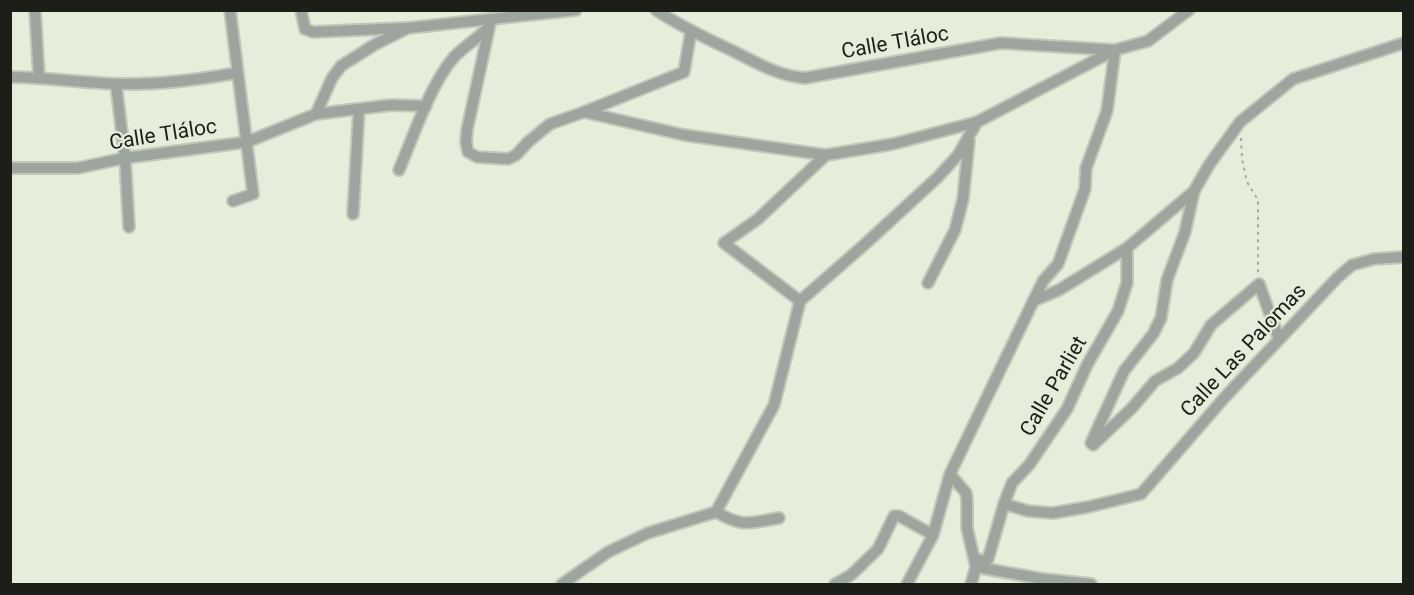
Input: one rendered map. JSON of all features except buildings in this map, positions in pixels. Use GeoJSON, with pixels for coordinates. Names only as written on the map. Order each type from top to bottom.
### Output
{"type":"FeatureCollection","features":[{"type":"Feature","properties":{"kind":"street"},"geometry":{"type":"LineString","coordinates":[[35,10],[39,77]]}},
{"type":"Feature","properties":{"kind":"street"},"geometry":{"type":"LineString","coordinates":[[230,10],[236,73],[253,194],[233,201]]}},
{"type":"Feature","properties":{"kind":"street"},"geometry":{"type":"LineString","coordinates":[[301,10],[305,29],[313,32],[490,23],[576,10]]}},
{"type":"Feature","properties":{"kind":"street","name":"Calle Tláloc"},"geometry":{"type":"LineString","coordinates":[[656,10],[691,31],[773,70],[805,78],[1001,43],[1115,50]]}},
{"type":"Feature","properties":{"kind":"street"},"geometry":{"type":"LineString","coordinates":[[584,112],[684,135],[826,155],[892,144],[977,122],[1115,50],[1148,41],[1189,10]]}},
{"type":"Feature","properties":{"kind":"street"},"geometry":{"type":"LineString","coordinates":[[399,170],[426,106],[453,59],[490,23]]}},
{"type":"Feature","properties":{"kind":"street"},"geometry":{"type":"LineString","coordinates":[[490,23],[466,142],[468,152],[477,157],[508,159],[516,155],[550,124],[684,72],[691,31]]}},
{"type":"Feature","properties":{"kind":"street"},"geometry":{"type":"LineString","coordinates":[[316,114],[332,78],[341,66],[374,45],[408,28]]}},
{"type":"Feature","properties":{"kind":"street"},"geometry":{"type":"LineString","coordinates":[[1280,339],[1259,284],[1212,325],[1194,352],[1178,368],[1155,381],[1132,408],[1094,445],[1092,444],[1124,371],[1153,334],[1161,318],[1167,280],[1185,232],[1194,191],[1209,165],[1240,122],[1293,79],[1404,43]]}},
{"type":"Feature","properties":{"kind":"street"},"geometry":{"type":"LineString","coordinates":[[907,585],[933,536],[950,474],[1043,280],[1058,264],[1085,189],[1086,168],[1107,111],[1115,50]]}},
{"type":"Feature","properties":{"kind":"street"},"geometry":{"type":"LineString","coordinates":[[10,77],[39,77],[116,84],[207,78],[236,73]]}},
{"type":"Feature","properties":{"kind":"street"},"geometry":{"type":"LineString","coordinates":[[116,84],[125,158],[129,227]]}},
{"type":"Feature","properties":{"kind":"street","name":"Calle Tláloc"},"geometry":{"type":"LineString","coordinates":[[10,168],[78,168],[125,158],[247,142],[316,114],[391,105],[426,106]]}},
{"type":"Feature","properties":{"kind":"street"},"geometry":{"type":"LineString","coordinates":[[353,214],[359,109]]}},
{"type":"Feature","properties":{"kind":"street"},"geometry":{"type":"LineString","coordinates":[[562,585],[608,552],[628,542],[648,533],[716,512],[774,405],[800,301],[938,177],[969,140],[977,122]]}},
{"type":"Feature","properties":{"kind":"street"},"geometry":{"type":"LineString","coordinates":[[928,283],[955,230],[963,199],[969,140]]}},
{"type":"Feature","properties":{"kind":"street"},"geometry":{"type":"LineString","coordinates":[[800,301],[724,243],[758,219],[826,155]]}},
{"type":"Feature","properties":{"kind":"street"},"geometry":{"type":"LineString","coordinates":[[1033,301],[1059,290],[1127,248],[1194,191]]}},
{"type":"Feature","properties":{"kind":"street","name":"Calle Parliet"},"geometry":{"type":"LineString","coordinates":[[975,563],[988,559],[1012,483],[1029,465],[1067,409],[1087,365],[1118,311],[1127,283],[1127,248]]}},
{"type":"Feature","properties":{"kind":"street","name":"Calle Las Palomas"},"geometry":{"type":"LineString","coordinates":[[1004,504],[1028,512],[1053,513],[1128,499],[1141,494],[1225,397],[1352,265],[1374,259],[1404,257]]}},
{"type":"Feature","properties":{"kind":"street"},"geometry":{"type":"LineString","coordinates":[[950,474],[966,493],[967,528],[975,563],[971,585]]}},
{"type":"Feature","properties":{"kind":"street"},"geometry":{"type":"LineString","coordinates":[[716,512],[734,522],[745,524],[778,518]]}},
{"type":"Feature","properties":{"kind":"street"},"geometry":{"type":"LineString","coordinates":[[835,585],[850,575],[878,549],[894,516],[899,516],[933,536]]}},
{"type":"Feature","properties":{"kind":"street"},"geometry":{"type":"LineString","coordinates":[[975,563],[1043,582],[1091,585]]}},
{"type":"Feature","properties":{"kind":"path"},"geometry":{"type":"LineString","coordinates":[[1240,122],[1242,159],[1247,182],[1258,200],[1259,284]]}}]}
